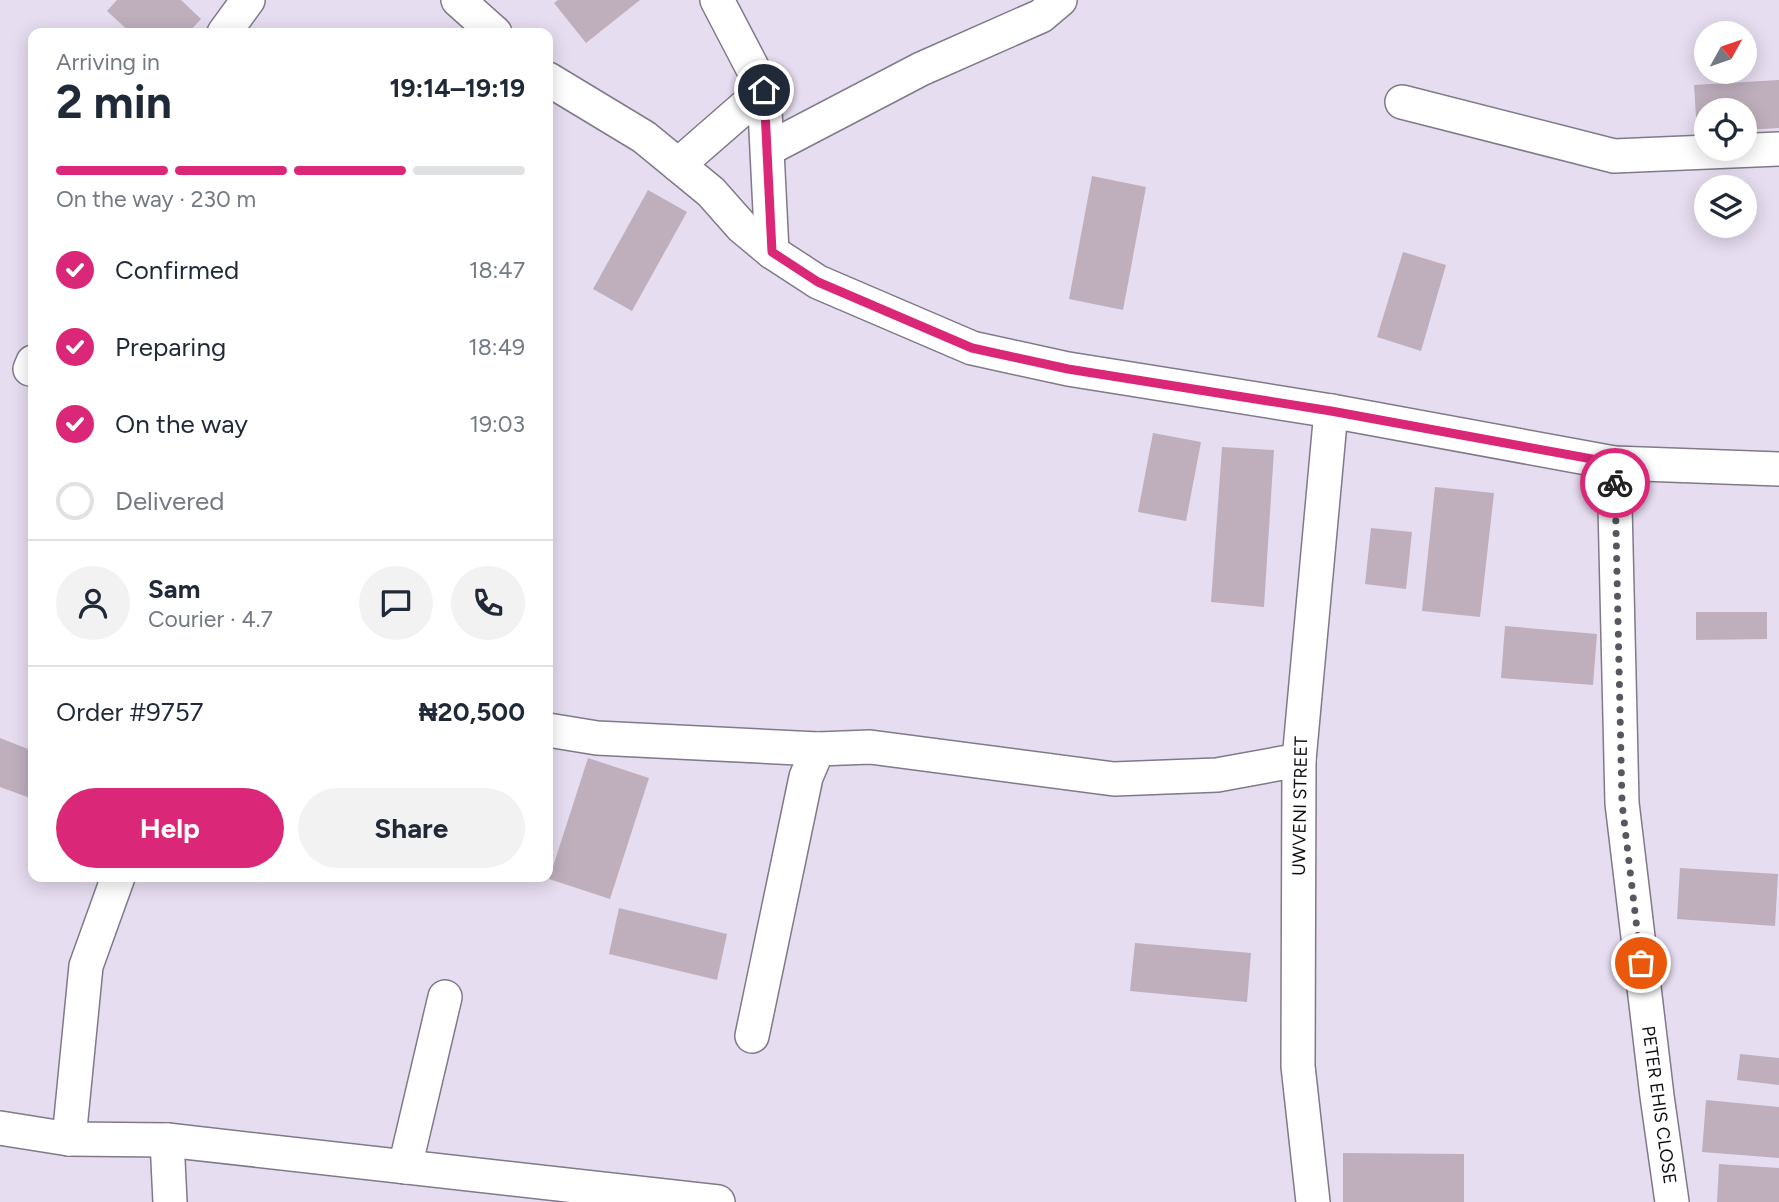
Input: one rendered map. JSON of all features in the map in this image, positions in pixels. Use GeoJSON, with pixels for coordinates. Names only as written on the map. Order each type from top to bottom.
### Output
{"type":"FeatureCollection","features":[{"type":"Feature","properties":{"kind":"street"},"geometry":{"type":"LineString","coordinates":[[228,28],[248,0]]}},
{"type":"Feature","properties":{"kind":"street"},"geometry":{"type":"LineString","coordinates":[[458,0],[489,28]]}},
{"type":"Feature","properties":{"kind":"street"},"geometry":{"type":"LineString","coordinates":[[717,0],[764,90],[772,252]]}},
{"type":"Feature","properties":{"kind":"street"},"geometry":{"type":"LineString","coordinates":[[768,149],[921,69],[1041,16],[1060,0]]}},
{"type":"Feature","properties":{"kind":"street"},"geometry":{"type":"LineString","coordinates":[[553,82],[644,137],[711,192],[743,227],[772,252],[818,282],[972,348],[1068,369],[1331,411],[1614,463],[1779,469]]}},
{"type":"Feature","properties":{"kind":"street"},"geometry":{"type":"LineString","coordinates":[[678,165],[764,90]]}},
{"type":"Feature","properties":{"kind":"street"},"geometry":{"type":"LineString","coordinates":[[1402,102],[1614,156],[1779,149]]}},
{"type":"Feature","properties":{"kind":"street","name":"UWVENI STREET"},"geometry":{"type":"LineString","coordinates":[[1313,1202],[1298,1066],[1298,760],[1331,411]]}},
{"type":"Feature","properties":{"kind":"street","name":"PETER EHIS CLOSE"},"geometry":{"type":"LineString","coordinates":[[1614,463],[1622,803],[1672,1202]]}},
{"type":"Feature","properties":{"kind":"street"},"geometry":{"type":"LineString","coordinates":[[553,731],[597,738],[818,749],[870,747],[1114,779],[1217,775],[1298,760]]}},
{"type":"Feature","properties":{"kind":"street"},"geometry":{"type":"LineString","coordinates":[[752,1036],[804,786],[818,749]]}},
{"type":"Feature","properties":{"kind":"street"},"geometry":{"type":"LineString","coordinates":[[69,1139],[86,966],[116,882]]}},
{"type":"Feature","properties":{"kind":"street"},"geometry":{"type":"LineString","coordinates":[[405,1167],[445,997]]}},
{"type":"Feature","properties":{"kind":"street"},"geometry":{"type":"LineString","coordinates":[[0,1128],[69,1139],[167,1140],[405,1167],[577,1194],[718,1202]]}},
{"type":"Feature","properties":{"kind":"street"},"geometry":{"type":"LineString","coordinates":[[167,1140],[170,1202]]}},
{"type":"Feature","properties":{"kind":"building"},"geometry":{"type":"Polygon","coordinates":[[[117,0],[181,0],[201,19],[193,28],[126,28],[107,11],[117,0]]]}},
{"type":"Feature","properties":{"kind":"building"},"geometry":{"type":"Polygon","coordinates":[[[558,0],[640,0],[586,43],[554,3],[558,0]]]}},
{"type":"Feature","properties":{"kind":"building"},"geometry":{"type":"Polygon","coordinates":[[[1779,80],[1779,128],[1757,129],[1757,98],[1695,98],[1694,85],[1757,84],[1757,81],[1779,80]]]}},
{"type":"Feature","properties":{"kind":"building"},"geometry":{"type":"Polygon","coordinates":[[[1092,176],[1146,187],[1123,310],[1069,299],[1092,176]]]}},
{"type":"Feature","properties":{"kind":"building"},"geometry":{"type":"Polygon","coordinates":[[[648,190],[687,212],[632,311],[593,289],[648,190]]]}},
{"type":"Feature","properties":{"kind":"building"},"geometry":{"type":"Polygon","coordinates":[[[1403,252],[1446,265],[1421,351],[1377,337],[1403,252]]]}},
{"type":"Feature","properties":{"kind":"building"},"geometry":{"type":"Polygon","coordinates":[[[1153,433],[1201,442],[1186,521],[1138,512],[1153,433]]]}},
{"type":"Feature","properties":{"kind":"building"},"geometry":{"type":"Polygon","coordinates":[[[1222,447],[1274,450],[1264,607],[1211,602],[1222,447]]]}},
{"type":"Feature","properties":{"kind":"building"},"geometry":{"type":"Polygon","coordinates":[[[1435,487],[1494,493],[1480,617],[1422,611],[1435,487]]]}},
{"type":"Feature","properties":{"kind":"building"},"geometry":{"type":"Polygon","coordinates":[[[1371,528],[1412,532],[1406,589],[1365,584],[1371,528]]]}},
{"type":"Feature","properties":{"kind":"building"},"geometry":{"type":"Polygon","coordinates":[[[1696,612],[1767,612],[1767,639],[1696,640],[1696,612]]]}},
{"type":"Feature","properties":{"kind":"building"},"geometry":{"type":"Polygon","coordinates":[[[1505,626],[1597,634],[1593,685],[1501,678],[1505,626]]]}},
{"type":"Feature","properties":{"kind":"building"},"geometry":{"type":"Polygon","coordinates":[[[0,738],[28,749],[28,797],[0,787],[0,738]]]}},
{"type":"Feature","properties":{"kind":"building"},"geometry":{"type":"Polygon","coordinates":[[[588,758],[649,778],[610,899],[553,880],[553,867],[588,758]]]}},
{"type":"Feature","properties":{"kind":"building"},"geometry":{"type":"Polygon","coordinates":[[[1680,868],[1778,874],[1775,926],[1677,919],[1680,868]]]}},
{"type":"Feature","properties":{"kind":"building"},"geometry":{"type":"Polygon","coordinates":[[[619,908],[727,934],[717,980],[609,954],[619,908]]]}},
{"type":"Feature","properties":{"kind":"building"},"geometry":{"type":"Polygon","coordinates":[[[1135,943],[1251,953],[1247,1002],[1130,991],[1135,943]]]}},
{"type":"Feature","properties":{"kind":"building"},"geometry":{"type":"Polygon","coordinates":[[[1740,1054],[1779,1058],[1779,1085],[1737,1080],[1740,1054]]]}},
{"type":"Feature","properties":{"kind":"building"},"geometry":{"type":"Polygon","coordinates":[[[1706,1100],[1779,1107],[1779,1158],[1702,1152],[1706,1100]]]}},
{"type":"Feature","properties":{"kind":"building"},"geometry":{"type":"Polygon","coordinates":[[[1343,1153],[1464,1154],[1464,1202],[1343,1202],[1343,1153]]]}},
{"type":"Feature","properties":{"kind":"building"},"geometry":{"type":"Polygon","coordinates":[[[1719,1164],[1779,1168],[1779,1202],[1717,1202],[1719,1164]]]}},
{"type":"Feature","properties":{"kind":"way so far"},"geometry":{"type":"LineString","coordinates":[[1615,483],[1622,803],[1641,963]]}},
{"type":"Feature","properties":{"kind":"route"},"geometry":{"type":"LineString","coordinates":[[764,90],[772,252],[818,282],[972,348],[1068,369],[1331,411],[1614,463],[1615,483]]}}]}
